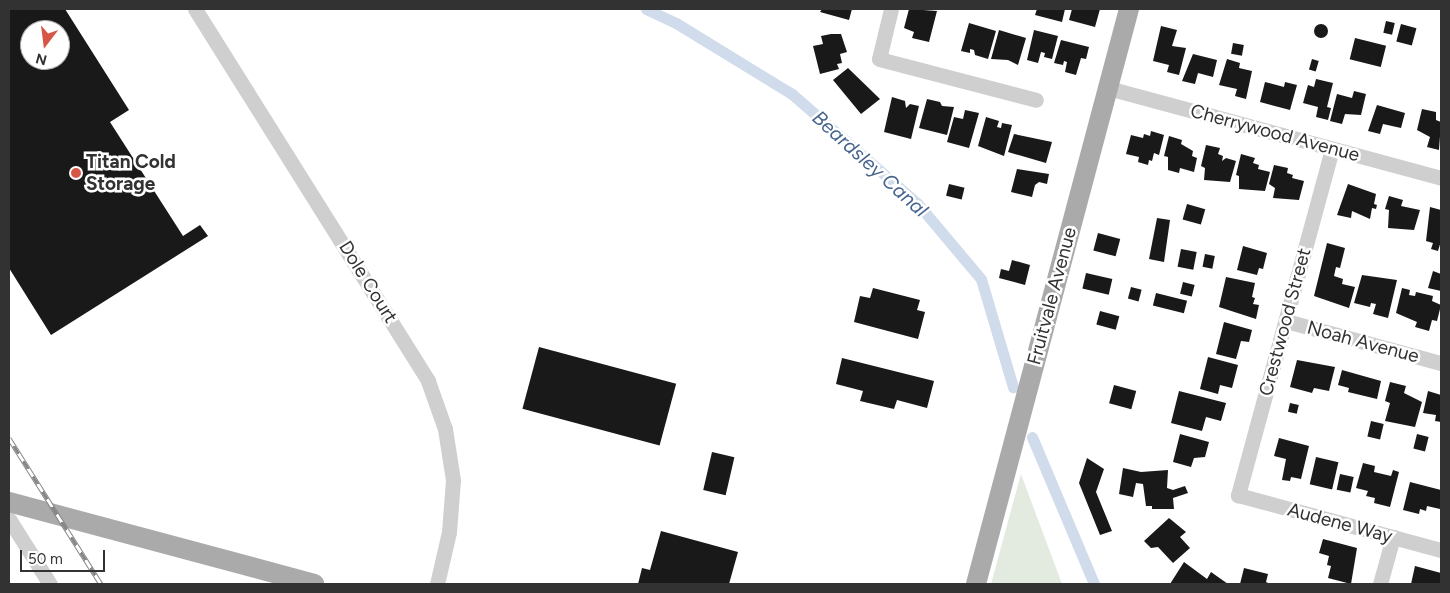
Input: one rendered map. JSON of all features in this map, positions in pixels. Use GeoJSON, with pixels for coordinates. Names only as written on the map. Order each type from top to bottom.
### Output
{"type":"FeatureCollection","features":[{"type":"Feature","properties":{"kind":"main road","name":"Fruitvale Avenue"},"geometry":{"type":"LineString","coordinates":[[976,584],[1129,9]]}},
{"type":"Feature","properties":{"kind":"main road"},"geometry":{"type":"LineString","coordinates":[[9,502],[314,584]]}},
{"type":"Feature","properties":{"kind":"street","name":"Dole Court"},"geometry":{"type":"LineString","coordinates":[[194,9],[428,381],[446,429],[452,480],[449,532],[436,584]]}},
{"type":"Feature","properties":{"kind":"street"},"geometry":{"type":"LineString","coordinates":[[891,9],[878,59],[1036,100]]}},
{"type":"Feature","properties":{"kind":"street","name":"Cherrywood Avenue"},"geometry":{"type":"LineString","coordinates":[[1108,88],[1441,178]]}},
{"type":"Feature","properties":{"kind":"street","name":"Crestwood Street"},"geometry":{"type":"LineString","coordinates":[[1238,495],[1332,148]]}},
{"type":"Feature","properties":{"kind":"street","name":"Noah Avenue"},"geometry":{"type":"LineString","coordinates":[[1286,321],[1441,363]]}},
{"type":"Feature","properties":{"kind":"street","name":"Audene Way"},"geometry":{"type":"LineString","coordinates":[[1238,495],[1441,550]]}},
{"type":"Feature","properties":{"kind":"street"},"geometry":{"type":"LineString","coordinates":[[9,519],[50,584]]}},
{"type":"Feature","properties":{"kind":"street"},"geometry":{"type":"LineString","coordinates":[[1380,584],[1393,537]]}},
{"type":"Feature","properties":{"kind":"shaded area"},"geometry":{"type":"Polygon","coordinates":[[[1021,474],[1062,584],[991,584],[1021,474]]]}},
{"type":"Feature","properties":{"kind":"building","name":"Titan Cold Storage"},"geometry":{"type":"Polygon","coordinates":[[[9,9],[65,9],[129,110],[110,122],[183,236],[200,225],[208,236],[51,335],[9,268],[9,9]]]}},
{"type":"Feature","properties":{"kind":"building"},"geometry":{"type":"Polygon","coordinates":[[[822,9],[852,9],[849,20],[820,12],[822,9]]]}},
{"type":"Feature","properties":{"kind":"building"},"geometry":{"type":"Polygon","coordinates":[[[909,9],[937,11],[929,42],[912,38],[914,32],[904,28],[909,9]]]}},
{"type":"Feature","properties":{"kind":"building"},"geometry":{"type":"Polygon","coordinates":[[[1037,9],[1065,9],[1062,22],[1035,15],[1037,9]]]}},
{"type":"Feature","properties":{"kind":"building"},"geometry":{"type":"Polygon","coordinates":[[[1072,9],[1100,9],[1095,27],[1069,20],[1072,9]]]}},
{"type":"Feature","properties":{"kind":"building"},"geometry":{"type":"Polygon","coordinates":[[[1386,21],[1395,23],[1392,35],[1383,33],[1386,21]]]}},
{"type":"Feature","properties":{"kind":"building"},"geometry":{"type":"Polygon","coordinates":[[[969,23],[996,31],[988,59],[975,55],[974,50],[970,49],[970,53],[961,51],[969,23]]]}},
{"type":"Feature","properties":{"kind":"building"},"geometry":{"type":"Polygon","coordinates":[[[1321,24],[1326,26],[1328,31],[1326,36],[1321,38],[1316,36],[1314,31],[1316,26],[1321,24]]]}},
{"type":"Feature","properties":{"kind":"building"},"geometry":{"type":"Polygon","coordinates":[[[1401,24],[1416,28],[1412,46],[1396,41],[1401,24]]]}},
{"type":"Feature","properties":{"kind":"building"},"geometry":{"type":"Polygon","coordinates":[[[1161,26],[1177,30],[1172,46],[1186,48],[1179,75],[1167,72],[1169,65],[1153,61],[1161,26]]]}},
{"type":"Feature","properties":{"kind":"building"},"geometry":{"type":"Polygon","coordinates":[[[999,30],[1026,38],[1018,65],[1008,60],[991,59],[999,30]]]}},
{"type":"Feature","properties":{"kind":"building"},"geometry":{"type":"Polygon","coordinates":[[[1034,30],[1058,36],[1052,59],[1044,57],[1045,53],[1041,52],[1038,63],[1027,60],[1034,30]]]}},
{"type":"Feature","properties":{"kind":"building"},"geometry":{"type":"Polygon","coordinates":[[[841,34],[847,52],[840,54],[842,63],[837,64],[839,69],[820,74],[813,46],[823,44],[821,36],[841,34]]]}},
{"type":"Feature","properties":{"kind":"building"},"geometry":{"type":"Polygon","coordinates":[[[1355,38],[1386,46],[1381,67],[1350,59],[1355,38]]]}},
{"type":"Feature","properties":{"kind":"building"},"geometry":{"type":"Polygon","coordinates":[[[1061,40],[1089,47],[1086,59],[1081,58],[1076,75],[1065,72],[1067,62],[1064,61],[1063,65],[1054,63],[1061,40]]]}},
{"type":"Feature","properties":{"kind":"building"},"geometry":{"type":"Polygon","coordinates":[[[1233,43],[1244,45],[1242,56],[1231,54],[1233,43]]]}},
{"type":"Feature","properties":{"kind":"building"},"geometry":{"type":"Polygon","coordinates":[[[1193,54],[1217,60],[1213,77],[1198,73],[1195,84],[1182,81],[1193,54]]]}},
{"type":"Feature","properties":{"kind":"building"},"geometry":{"type":"Polygon","coordinates":[[[1227,59],[1240,63],[1239,68],[1252,71],[1246,99],[1235,96],[1237,89],[1219,85],[1227,59]]]}},
{"type":"Feature","properties":{"kind":"building"},"geometry":{"type":"Polygon","coordinates":[[[1312,59],[1319,61],[1316,72],[1309,70],[1312,59]]]}},
{"type":"Feature","properties":{"kind":"building"},"geometry":{"type":"Polygon","coordinates":[[[848,68],[880,99],[861,114],[833,80],[848,68]]]}},
{"type":"Feature","properties":{"kind":"building"},"geometry":{"type":"Polygon","coordinates":[[[1316,79],[1333,83],[1327,107],[1331,108],[1328,120],[1316,117],[1318,107],[1303,103],[1308,85],[1314,87],[1316,79]]]}},
{"type":"Feature","properties":{"kind":"building"},"geometry":{"type":"Polygon","coordinates":[[[1265,82],[1284,87],[1285,82],[1297,85],[1290,110],[1260,102],[1265,82]]]}},
{"type":"Feature","properties":{"kind":"building"},"geometry":{"type":"Polygon","coordinates":[[[1354,91],[1366,94],[1361,115],[1345,114],[1342,124],[1330,121],[1337,94],[1352,98],[1354,91]]]}},
{"type":"Feature","properties":{"kind":"building"},"geometry":{"type":"Polygon","coordinates":[[[892,97],[905,101],[906,108],[910,104],[919,106],[911,139],[884,132],[892,97]]]}},
{"type":"Feature","properties":{"kind":"building"},"geometry":{"type":"Polygon","coordinates":[[[927,99],[940,102],[942,106],[954,107],[947,135],[919,128],[927,99]]]}},
{"type":"Feature","properties":{"kind":"building"},"geometry":{"type":"Polygon","coordinates":[[[1377,105],[1405,113],[1401,128],[1383,124],[1380,134],[1368,131],[1377,105]]]}},
{"type":"Feature","properties":{"kind":"building"},"geometry":{"type":"Polygon","coordinates":[[[1422,109],[1436,112],[1436,120],[1441,122],[1439,150],[1427,147],[1430,137],[1417,130],[1422,109]]]}},
{"type":"Feature","properties":{"kind":"building"},"geometry":{"type":"Polygon","coordinates":[[[965,110],[979,113],[969,148],[947,142],[954,117],[963,119],[965,110]]]}},
{"type":"Feature","properties":{"kind":"building"},"geometry":{"type":"Polygon","coordinates":[[[986,117],[999,121],[997,127],[1001,128],[1002,123],[1012,125],[1004,156],[978,146],[986,117]]]}},
{"type":"Feature","properties":{"kind":"building"},"geometry":{"type":"Polygon","coordinates":[[[1151,131],[1164,135],[1159,155],[1154,153],[1152,161],[1149,160],[1148,165],[1138,162],[1139,157],[1126,154],[1131,135],[1143,138],[1144,134],[1150,136],[1151,131]]]}},
{"type":"Feature","properties":{"kind":"building"},"geometry":{"type":"Polygon","coordinates":[[[1014,134],[1052,142],[1046,163],[1008,152],[1014,134]]]}},
{"type":"Feature","properties":{"kind":"building"},"geometry":{"type":"Polygon","coordinates":[[[1169,136],[1182,140],[1181,144],[1193,151],[1192,156],[1197,158],[1194,172],[1180,168],[1179,173],[1168,170],[1168,157],[1164,156],[1169,136]]]}},
{"type":"Feature","properties":{"kind":"building"},"geometry":{"type":"Polygon","coordinates":[[[1206,145],[1220,148],[1218,154],[1223,156],[1222,161],[1226,158],[1236,161],[1230,182],[1204,180],[1205,168],[1201,166],[1206,145]]]}},
{"type":"Feature","properties":{"kind":"building"},"geometry":{"type":"Polygon","coordinates":[[[1241,154],[1255,158],[1253,163],[1259,165],[1258,169],[1270,172],[1265,191],[1239,189],[1239,176],[1236,175],[1241,154]]]}},
{"type":"Feature","properties":{"kind":"building"},"geometry":{"type":"Polygon","coordinates":[[[1274,165],[1288,168],[1287,173],[1293,175],[1292,178],[1304,181],[1299,200],[1273,198],[1275,188],[1269,184],[1274,165]]]}},
{"type":"Feature","properties":{"kind":"building"},"geometry":{"type":"Polygon","coordinates":[[[1017,169],[1049,174],[1047,184],[1039,182],[1035,185],[1032,197],[1011,192],[1017,169]]]}},
{"type":"Feature","properties":{"kind":"building"},"geometry":{"type":"Polygon","coordinates":[[[949,184],[965,188],[962,200],[946,196],[949,184]]]}},
{"type":"Feature","properties":{"kind":"building"},"geometry":{"type":"Polygon","coordinates":[[[1348,184],[1376,194],[1374,204],[1377,205],[1376,209],[1372,208],[1370,219],[1352,211],[1351,218],[1337,215],[1348,184]]]}},
{"type":"Feature","properties":{"kind":"building"},"geometry":{"type":"Polygon","coordinates":[[[1389,196],[1403,200],[1401,206],[1420,210],[1414,230],[1388,228],[1389,210],[1385,209],[1389,196]]]}},
{"type":"Feature","properties":{"kind":"building"},"geometry":{"type":"Polygon","coordinates":[[[1187,204],[1205,209],[1201,225],[1183,219],[1187,204]]]}},
{"type":"Feature","properties":{"kind":"building"},"geometry":{"type":"Polygon","coordinates":[[[1430,207],[1441,210],[1441,241],[1438,251],[1431,249],[1433,243],[1426,241],[1430,207]]]}},
{"type":"Feature","properties":{"kind":"building"},"geometry":{"type":"Polygon","coordinates":[[[1157,218],[1170,220],[1164,262],[1149,259],[1157,218]]]}},
{"type":"Feature","properties":{"kind":"building"},"geometry":{"type":"Polygon","coordinates":[[[1098,233],[1120,239],[1116,256],[1093,250],[1098,233]]]}},
{"type":"Feature","properties":{"kind":"building"},"geometry":{"type":"Polygon","coordinates":[[[1327,243],[1345,248],[1340,268],[1336,267],[1334,276],[1343,279],[1342,284],[1355,287],[1349,308],[1314,296],[1327,243]]]}},
{"type":"Feature","properties":{"kind":"building"},"geometry":{"type":"Polygon","coordinates":[[[1243,246],[1267,253],[1263,269],[1259,268],[1257,275],[1237,270],[1243,246]]]}},
{"type":"Feature","properties":{"kind":"building"},"geometry":{"type":"Polygon","coordinates":[[[1181,249],[1197,252],[1193,270],[1178,267],[1181,249]]]}},
{"type":"Feature","properties":{"kind":"building"},"geometry":{"type":"Polygon","coordinates":[[[1205,254],[1215,256],[1212,269],[1203,267],[1205,254]]]}},
{"type":"Feature","properties":{"kind":"building"},"geometry":{"type":"Polygon","coordinates":[[[1012,260],[1030,265],[1025,285],[999,278],[1001,269],[1009,271],[1012,260]]]}},
{"type":"Feature","properties":{"kind":"building"},"geometry":{"type":"Polygon","coordinates":[[[1433,271],[1441,274],[1441,291],[1428,288],[1433,271]]]}},
{"type":"Feature","properties":{"kind":"building"},"geometry":{"type":"Polygon","coordinates":[[[1086,273],[1112,279],[1109,295],[1082,289],[1086,273]]]}},
{"type":"Feature","properties":{"kind":"building"},"geometry":{"type":"Polygon","coordinates":[[[1362,275],[1397,280],[1388,318],[1373,314],[1376,304],[1371,303],[1370,307],[1354,303],[1362,275]]]}},
{"type":"Feature","properties":{"kind":"building"},"geometry":{"type":"Polygon","coordinates":[[[1226,277],[1255,283],[1252,297],[1255,298],[1253,304],[1259,305],[1256,319],[1219,307],[1226,277]]]}},
{"type":"Feature","properties":{"kind":"building"},"geometry":{"type":"Polygon","coordinates":[[[1183,282],[1195,285],[1192,297],[1180,294],[1183,282]]]}},
{"type":"Feature","properties":{"kind":"building"},"geometry":{"type":"Polygon","coordinates":[[[1131,287],[1142,290],[1139,301],[1128,299],[1131,287]]]}},
{"type":"Feature","properties":{"kind":"building"},"geometry":{"type":"Polygon","coordinates":[[[873,288],[920,300],[917,310],[925,312],[918,339],[854,322],[860,296],[870,298],[873,288]]]}},
{"type":"Feature","properties":{"kind":"building"},"geometry":{"type":"Polygon","coordinates":[[[1402,288],[1410,290],[1409,295],[1415,296],[1416,292],[1433,296],[1432,301],[1441,305],[1437,321],[1432,320],[1429,331],[1415,327],[1417,322],[1396,313],[1402,288]]]}},
{"type":"Feature","properties":{"kind":"building"},"geometry":{"type":"Polygon","coordinates":[[[1156,293],[1187,301],[1184,313],[1153,306],[1156,293]]]}},
{"type":"Feature","properties":{"kind":"building"},"geometry":{"type":"Polygon","coordinates":[[[1100,311],[1119,316],[1116,330],[1096,325],[1100,311]]]}},
{"type":"Feature","properties":{"kind":"building"},"geometry":{"type":"Polygon","coordinates":[[[1224,322],[1252,330],[1249,342],[1241,341],[1236,359],[1216,354],[1224,322]]]}},
{"type":"Feature","properties":{"kind":"building"},"geometry":{"type":"Polygon","coordinates":[[[539,347],[676,384],[660,446],[522,409],[539,347]]]}},
{"type":"Feature","properties":{"kind":"building"},"geometry":{"type":"Polygon","coordinates":[[[1208,357],[1238,365],[1232,388],[1220,385],[1218,394],[1200,389],[1208,357]]]}},
{"type":"Feature","properties":{"kind":"building"},"geometry":{"type":"Polygon","coordinates":[[[842,358],[934,381],[927,408],[897,400],[894,409],[860,401],[863,391],[836,384],[842,358]]]}},
{"type":"Feature","properties":{"kind":"building"},"geometry":{"type":"Polygon","coordinates":[[[1297,360],[1335,367],[1329,391],[1314,388],[1312,393],[1290,387],[1297,360]]]}},
{"type":"Feature","properties":{"kind":"building"},"geometry":{"type":"Polygon","coordinates":[[[1342,370],[1381,381],[1377,399],[1348,392],[1349,388],[1338,385],[1342,370]]]}},
{"type":"Feature","properties":{"kind":"building"},"geometry":{"type":"Polygon","coordinates":[[[1390,382],[1406,386],[1404,393],[1422,402],[1415,427],[1385,421],[1390,403],[1385,401],[1390,382]]]}},
{"type":"Feature","properties":{"kind":"building"},"geometry":{"type":"Polygon","coordinates":[[[1114,385],[1136,391],[1131,409],[1109,403],[1114,385]]]}},
{"type":"Feature","properties":{"kind":"building"},"geometry":{"type":"Polygon","coordinates":[[[1179,391],[1226,403],[1221,421],[1206,417],[1202,431],[1171,423],[1179,391]]]}},
{"type":"Feature","properties":{"kind":"building"},"geometry":{"type":"Polygon","coordinates":[[[1428,391],[1441,395],[1441,422],[1435,421],[1436,415],[1423,413],[1428,391]]]}},
{"type":"Feature","properties":{"kind":"building"},"geometry":{"type":"Polygon","coordinates":[[[1290,403],[1299,405],[1297,414],[1288,412],[1290,403]]]}},
{"type":"Feature","properties":{"kind":"building"},"geometry":{"type":"Polygon","coordinates":[[[1371,421],[1384,424],[1380,440],[1367,437],[1371,421]]]}},
{"type":"Feature","properties":{"kind":"building"},"geometry":{"type":"Polygon","coordinates":[[[1180,434],[1209,442],[1205,457],[1194,458],[1191,467],[1173,462],[1180,434]]]}},
{"type":"Feature","properties":{"kind":"building"},"geometry":{"type":"Polygon","coordinates":[[[1417,434],[1429,437],[1425,451],[1413,449],[1417,434]]]}},
{"type":"Feature","properties":{"kind":"building"},"geometry":{"type":"Polygon","coordinates":[[[1279,438],[1309,446],[1301,479],[1291,477],[1290,481],[1282,480],[1286,459],[1274,456],[1279,438]]]}},
{"type":"Feature","properties":{"kind":"building"},"geometry":{"type":"Polygon","coordinates":[[[712,452],[734,457],[726,495],[703,490],[712,452]]]}},
{"type":"Feature","properties":{"kind":"building"},"geometry":{"type":"Polygon","coordinates":[[[1316,457],[1338,462],[1332,489],[1310,484],[1316,457]]]}},
{"type":"Feature","properties":{"kind":"building"},"geometry":{"type":"Polygon","coordinates":[[[1087,458],[1104,469],[1096,492],[1112,531],[1100,535],[1079,483],[1087,458]]]}},
{"type":"Feature","properties":{"kind":"building"},"geometry":{"type":"Polygon","coordinates":[[[1363,463],[1375,466],[1374,472],[1391,476],[1393,470],[1399,472],[1390,507],[1374,503],[1375,498],[1366,496],[1368,491],[1356,488],[1363,463]]]}},
{"type":"Feature","properties":{"kind":"building"},"geometry":{"type":"Polygon","coordinates":[[[1123,468],[1141,472],[1168,470],[1167,488],[1173,490],[1185,486],[1188,493],[1173,498],[1174,509],[1152,509],[1152,506],[1146,506],[1143,484],[1136,483],[1133,497],[1119,494],[1123,468]]]}},
{"type":"Feature","properties":{"kind":"building"},"geometry":{"type":"Polygon","coordinates":[[[1340,474],[1354,477],[1350,493],[1337,490],[1340,474]]]}},
{"type":"Feature","properties":{"kind":"building"},"geometry":{"type":"Polygon","coordinates":[[[1410,482],[1441,490],[1440,509],[1427,506],[1426,511],[1420,509],[1419,514],[1403,510],[1410,482]]]}},
{"type":"Feature","properties":{"kind":"building"},"geometry":{"type":"Polygon","coordinates":[[[1169,518],[1186,532],[1180,537],[1190,548],[1173,563],[1158,547],[1151,548],[1144,541],[1169,518]]]}},
{"type":"Feature","properties":{"kind":"building"},"geometry":{"type":"Polygon","coordinates":[[[661,531],[738,552],[729,584],[638,584],[642,568],[650,570],[661,531]]]}},
{"type":"Feature","properties":{"kind":"building"},"geometry":{"type":"Polygon","coordinates":[[[1323,539],[1357,548],[1351,584],[1328,578],[1331,566],[1327,565],[1329,556],[1319,553],[1323,539]]]}},
{"type":"Feature","properties":{"kind":"building"},"geometry":{"type":"Polygon","coordinates":[[[1184,562],[1207,579],[1211,572],[1228,584],[1170,584],[1184,562]]]}},
{"type":"Feature","properties":{"kind":"building"},"geometry":{"type":"Polygon","coordinates":[[[1415,566],[1441,573],[1441,584],[1411,584],[1415,566]]]}},
{"type":"Feature","properties":{"kind":"building"},"geometry":{"type":"Polygon","coordinates":[[[1244,568],[1268,574],[1266,582],[1270,584],[1240,584],[1244,568]]]}},
{"type":"Feature","properties":{"kind":"waterway","name":"Beardsley Canal"},"geometry":{"type":"LineString","coordinates":[[646,9],[676,23],[792,94],[918,204],[981,279],[1013,387]]}},
{"type":"Feature","properties":{"kind":"waterway","name":"Beardsley Canal"},"geometry":{"type":"LineString","coordinates":[[1032,437],[1094,584]]}},
{"type":"Feature","properties":{"kind":"railway"},"geometry":{"type":"LineString","coordinates":[[9,438],[101,584]]}},
{"type":"Feature","properties":{"kind":"place","name":"Titan Cold Storage"},"geometry":{"type":"Point","coordinates":[76,173]}}]}
